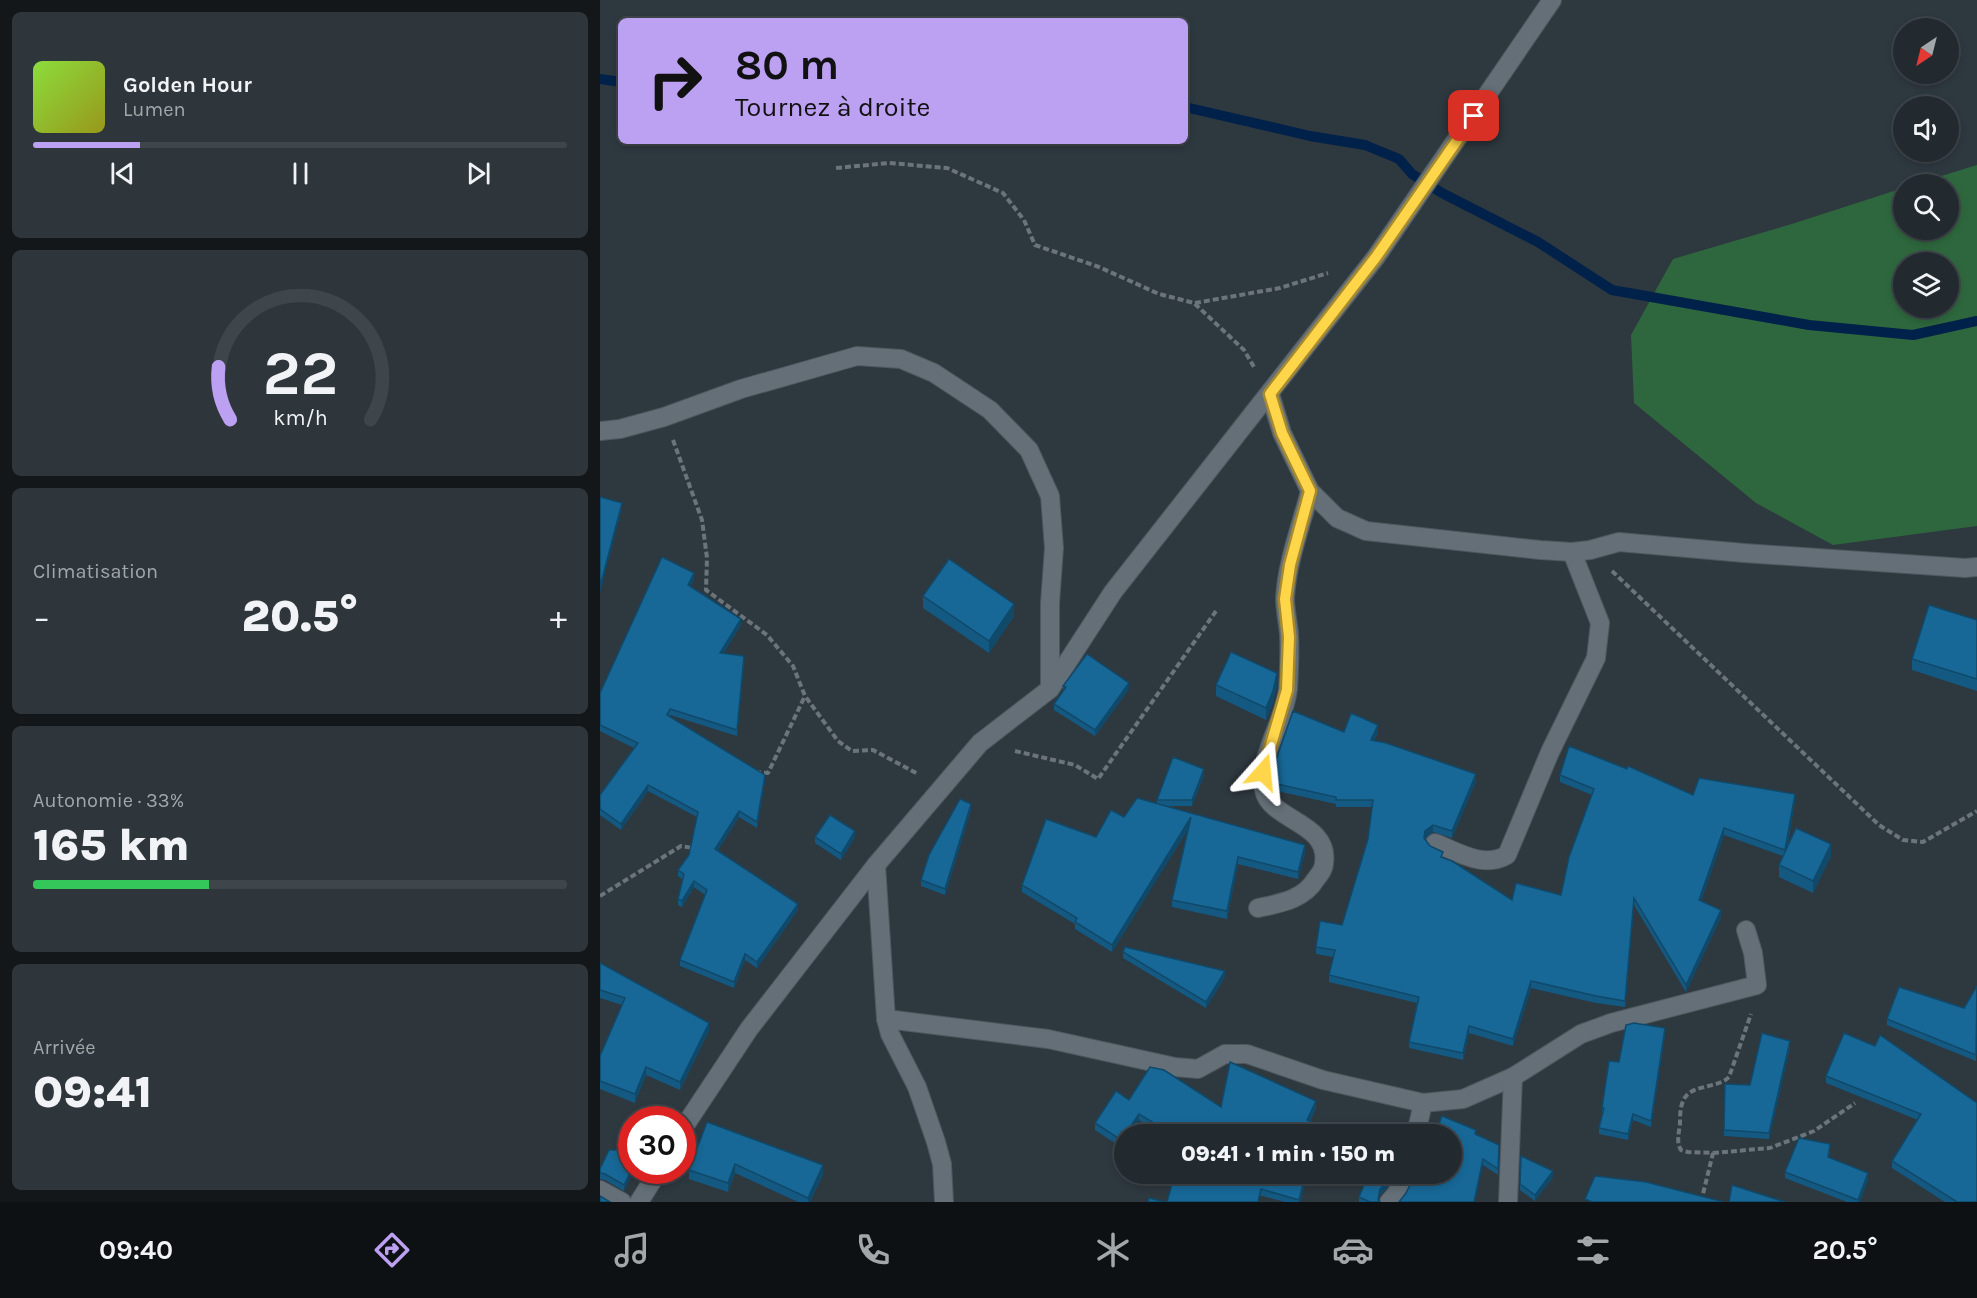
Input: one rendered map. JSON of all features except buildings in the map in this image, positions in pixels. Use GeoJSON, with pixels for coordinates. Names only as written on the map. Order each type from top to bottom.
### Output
{"type":"FeatureCollection","features":[{"type":"Feature","properties":{"kind":"street"},"geometry":{"type":"LineString","coordinates":[[696,1109],[749,1029],[876,865],[980,743],[1050,689],[1113,592],[1376,257],[1552,0]]}},
{"type":"Feature","properties":{"kind":"street"},"geometry":{"type":"LineString","coordinates":[[600,431],[620,429],[664,417],[741,389],[857,356],[901,359],[934,373],[990,410],[1029,450],[1050,496],[1054,548],[1050,603],[1050,689]]}},
{"type":"Feature","properties":{"kind":"street"},"geometry":{"type":"LineString","coordinates":[[1270,394],[1282,433],[1310,491],[1337,518],[1366,531],[1581,551],[1618,542],[1744,553],[1977,567]]}},
{"type":"Feature","properties":{"kind":"street"},"geometry":{"type":"LineString","coordinates":[[1258,908],[1286,902],[1303,894],[1324,866],[1325,851],[1314,833],[1278,810],[1264,793],[1263,772],[1287,690],[1289,637],[1285,599],[1290,565],[1310,491]]}},
{"type":"Feature","properties":{"kind":"street"},"geometry":{"type":"LineString","coordinates":[[1435,843],[1483,861],[1497,861],[1507,855],[1550,752],[1596,658],[1600,623],[1581,551]]}},
{"type":"Feature","properties":{"kind":"street"},"geometry":{"type":"LineString","coordinates":[[876,865],[886,1019],[890,1034],[917,1087],[936,1143],[942,1164],[944,1202]]}},
{"type":"Feature","properties":{"kind":"street"},"geometry":{"type":"LineString","coordinates":[[886,1019],[1048,1039],[1175,1067],[1198,1069],[1225,1054],[1247,1054],[1323,1080],[1423,1103],[1463,1099],[1513,1077],[1581,1034],[1611,1023],[1757,985],[1753,953],[1746,930]]}},
{"type":"Feature","properties":{"kind":"street"},"geometry":{"type":"LineString","coordinates":[[1508,1202],[1513,1077]]}},
{"type":"Feature","properties":{"kind":"street"},"geometry":{"type":"LineString","coordinates":[[1418,1124],[1423,1103]]}},
{"type":"Feature","properties":{"kind":"street"},"geometry":{"type":"LineString","coordinates":[[639,1202],[650,1184]]}},
{"type":"Feature","properties":{"kind":"street"},"geometry":{"type":"LineString","coordinates":[[1389,1202],[1401,1184]]}},
{"type":"Feature","properties":{"kind":"street"},"geometry":{"type":"LineString","coordinates":[[600,1190],[622,1202]]}},
{"type":"Feature","properties":{"kind":"path"},"geometry":{"type":"LineString","coordinates":[[836,168],[889,163],[947,168],[1003,193],[1024,220],[1035,245],[1099,267],[1159,294],[1194,303],[1280,288],[1334,271]]}},
{"type":"Feature","properties":{"kind":"path"},"geometry":{"type":"LineString","coordinates":[[1194,303],[1244,350],[1270,394]]}},
{"type":"Feature","properties":{"kind":"path"},"geometry":{"type":"LineString","coordinates":[[664,417],[702,520],[707,558],[706,590],[767,635],[793,666],[805,696],[838,741],[852,750],[873,750],[942,787]]}},
{"type":"Feature","properties":{"kind":"path"},"geometry":{"type":"LineString","coordinates":[[1581,551],[1879,825],[1903,840],[1923,842],[1977,811]]}},
{"type":"Feature","properties":{"kind":"path"},"geometry":{"type":"LineString","coordinates":[[980,743],[1075,765],[1098,779],[1216,611]]}},
{"type":"Feature","properties":{"kind":"path"},"geometry":{"type":"LineString","coordinates":[[751,771],[768,773],[805,696]]}},
{"type":"Feature","properties":{"kind":"path"},"geometry":{"type":"LineString","coordinates":[[600,896],[681,846],[699,848]]}},
{"type":"Feature","properties":{"kind":"path"},"geometry":{"type":"LineString","coordinates":[[1757,985],[1756,998],[1729,1077],[1723,1082],[1691,1091],[1685,1096],[1677,1144],[1681,1150],[1713,1153],[1770,1148],[1814,1131],[1855,1103]]}},
{"type":"Feature","properties":{"kind":"path"},"geometry":{"type":"LineString","coordinates":[[1701,1202],[1713,1153]]}},
{"type":"Feature","properties":{"kind":"green space"},"geometry":{"type":"Polygon","coordinates":[[[1977,165],[1977,526],[1833,545],[1756,503],[1634,403],[1631,335],[1673,259],[1893,191],[1893,240],[1959,240],[1959,174],[1948,174],[1977,165]]]}},
{"type":"Feature","properties":{"kind":"waterway"},"geometry":{"type":"LineString","coordinates":[[600,79],[618,82]]}},
{"type":"Feature","properties":{"kind":"waterway"},"geometry":{"type":"LineString","coordinates":[[1188,108],[1310,136],[1365,145],[1399,159],[1412,174],[1442,193],[1538,242],[1612,290],[1809,325],[1913,335],[1977,321]]}},
{"type":"Feature","properties":{"kind":"route"},"geometry":{"type":"LineString","coordinates":[[1263,772],[1287,690],[1289,637],[1285,599],[1290,565],[1310,491],[1282,433],[1270,394],[1376,257],[1474,116]]}}]}
